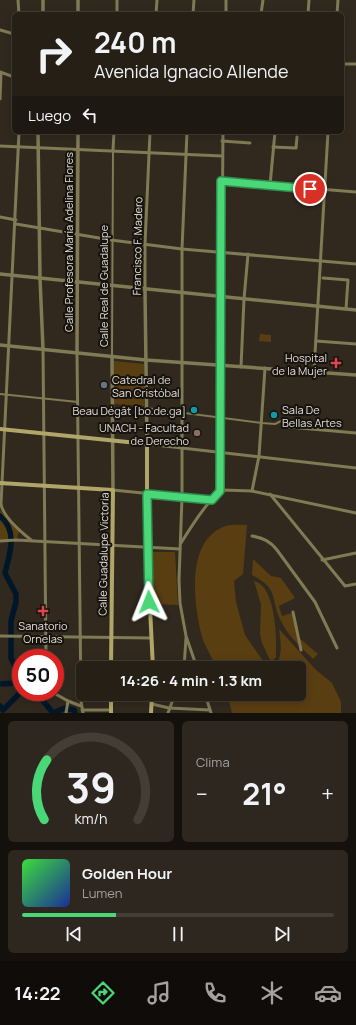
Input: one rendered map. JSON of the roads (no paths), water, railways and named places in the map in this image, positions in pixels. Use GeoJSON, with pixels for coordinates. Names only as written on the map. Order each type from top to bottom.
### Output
{"type":"FeatureCollection","features":[{"type":"Feature","properties":{"kind":"main road"},"geometry":{"type":"LineString","coordinates":[[0,429],[147,444],[147,548],[153,661]]}},
{"type":"Feature","properties":{"kind":"main road"},"geometry":{"type":"LineString","coordinates":[[1,483],[44,484],[113,490]]}},
{"type":"Feature","properties":{"kind":"main road","name":"Calle Guadalupe Victoria"},"geometry":{"type":"LineString","coordinates":[[111,661],[113,490]]}},
{"type":"Feature","properties":{"kind":"main road"},"geometry":{"type":"LineString","coordinates":[[111,701],[111,712]]}},
{"type":"Feature","properties":{"kind":"main road"},"geometry":{"type":"LineString","coordinates":[[151,713],[152,704]]}},
{"type":"Feature","properties":{"kind":"street"},"geometry":{"type":"LineString","coordinates":[[18,0],[19,12]]}},
{"type":"Feature","properties":{"kind":"street"},"geometry":{"type":"LineString","coordinates":[[43,0],[43,12]]}},
{"type":"Feature","properties":{"kind":"street"},"geometry":{"type":"LineString","coordinates":[[78,0],[78,12]]}},
{"type":"Feature","properties":{"kind":"street"},"geometry":{"type":"LineString","coordinates":[[117,0],[117,12]]}},
{"type":"Feature","properties":{"kind":"street"},"geometry":{"type":"LineString","coordinates":[[156,0],[156,12]]}},
{"type":"Feature","properties":{"kind":"street"},"geometry":{"type":"LineString","coordinates":[[193,12],[194,0]]}},
{"type":"Feature","properties":{"kind":"street"},"geometry":{"type":"LineString","coordinates":[[226,0],[226,12]]}},
{"type":"Feature","properties":{"kind":"street"},"geometry":{"type":"LineString","coordinates":[[261,12],[262,0]]}},
{"type":"Feature","properties":{"kind":"street"},"geometry":{"type":"LineString","coordinates":[[308,12],[309,0]]}},
{"type":"Feature","properties":{"kind":"street"},"geometry":{"type":"LineString","coordinates":[[337,12],[338,0]]}},
{"type":"Feature","properties":{"kind":"street"},"geometry":{"type":"LineString","coordinates":[[0,30],[12,33]]}},
{"type":"Feature","properties":{"kind":"street"},"geometry":{"type":"LineString","coordinates":[[344,64],[356,64]]}},
{"type":"Feature","properties":{"kind":"street"},"geometry":{"type":"LineString","coordinates":[[0,99],[1,72],[12,75]]}},
{"type":"Feature","properties":{"kind":"street"},"geometry":{"type":"LineString","coordinates":[[19,134],[16,222],[1,483],[1,508],[22,533],[31,540]]}},
{"type":"Feature","properties":{"kind":"street"},"geometry":{"type":"LineString","coordinates":[[38,134],[40,278],[43,349],[46,649]]}},
{"type":"Feature","properties":{"kind":"street","name":"Calle Profesora María Adelina Flores"},"geometry":{"type":"LineString","coordinates":[[77,353],[78,134]]}},
{"type":"Feature","properties":{"kind":"street","name":"Calle Real de Guadalupe"},"geometry":{"type":"LineString","coordinates":[[113,441],[112,240],[114,134]]}},
{"type":"Feature","properties":{"kind":"street","name":"Francisco F. Madero"},"geometry":{"type":"LineString","coordinates":[[147,444],[145,244],[150,134]]}},
{"type":"Feature","properties":{"kind":"street"},"geometry":{"type":"LineString","coordinates":[[186,134],[182,249],[182,496],[180,603],[186,636],[195,661]]}},
{"type":"Feature","properties":{"kind":"street"},"geometry":{"type":"LineString","coordinates":[[180,544],[197,518],[220,491],[222,251],[221,181],[223,134]]}},
{"type":"Feature","properties":{"kind":"street"},"geometry":{"type":"LineString","coordinates":[[270,186],[275,134]]}},
{"type":"Feature","properties":{"kind":"street"},"geometry":{"type":"LineString","coordinates":[[314,371],[328,134]]}},
{"type":"Feature","properties":{"kind":"street"},"geometry":{"type":"LineString","coordinates":[[273,147],[296,148],[297,137]]}},
{"type":"Feature","properties":{"kind":"street"},"geometry":{"type":"LineString","coordinates":[[222,142],[250,143]]}},
{"type":"Feature","properties":{"kind":"street"},"geometry":{"type":"LineString","coordinates":[[0,146],[78,148],[222,156]]}},
{"type":"Feature","properties":{"kind":"street"},"geometry":{"type":"LineString","coordinates":[[221,181],[356,192]]}},
{"type":"Feature","properties":{"kind":"street"},"geometry":{"type":"LineString","coordinates":[[0,217],[40,228],[112,240],[182,249],[222,251],[356,264]]}},
{"type":"Feature","properties":{"kind":"street"},"geometry":{"type":"LineString","coordinates":[[241,367],[244,299],[248,254]]}},
{"type":"Feature","properties":{"kind":"street"},"geometry":{"type":"LineString","coordinates":[[0,274],[112,285],[182,294],[356,310]]}},
{"type":"Feature","properties":{"kind":"street"},"geometry":{"type":"LineString","coordinates":[[323,278],[348,280],[346,309]]}},
{"type":"Feature","properties":{"kind":"street"},"geometry":{"type":"LineString","coordinates":[[316,341],[356,344]]}},
{"type":"Feature","properties":{"kind":"street"},"geometry":{"type":"LineString","coordinates":[[0,345],[146,360],[356,375]]}},
{"type":"Feature","properties":{"kind":"street"},"geometry":{"type":"LineString","coordinates":[[77,353],[81,706],[83,711],[111,712]]}},
{"type":"Feature","properties":{"kind":"street"},"geometry":{"type":"LineString","coordinates":[[252,491],[259,456],[265,368]]}},
{"type":"Feature","properties":{"kind":"street"},"geometry":{"type":"LineString","coordinates":[[0,394],[78,402]]}},
{"type":"Feature","properties":{"kind":"street"},"geometry":{"type":"LineString","coordinates":[[146,408],[262,423],[276,424],[281,421],[287,422],[289,427],[356,433]]}},
{"type":"Feature","properties":{"kind":"street","name":"Calle Guadalupe Victoria"},"geometry":{"type":"LineString","coordinates":[[113,441],[113,490]]}},
{"type":"Feature","properties":{"kind":"street"},"geometry":{"type":"LineString","coordinates":[[147,444],[356,468]]}},
{"type":"Feature","properties":{"kind":"street"},"geometry":{"type":"LineString","coordinates":[[113,490],[212,500]]}},
{"type":"Feature","properties":{"kind":"street"},"geometry":{"type":"LineString","coordinates":[[220,491],[252,491],[356,513]]}},
{"type":"Feature","properties":{"kind":"street"},"geometry":{"type":"LineString","coordinates":[[270,494],[322,560],[345,586],[356,584]]}},
{"type":"Feature","properties":{"kind":"street"},"geometry":{"type":"LineString","coordinates":[[252,536],[262,537],[271,542],[315,602],[337,648]]}},
{"type":"Feature","properties":{"kind":"street"},"geometry":{"type":"LineString","coordinates":[[0,542],[6,540],[31,540],[180,549]]}},
{"type":"Feature","properties":{"kind":"street"},"geometry":{"type":"LineString","coordinates":[[322,560],[356,553]]}},
{"type":"Feature","properties":{"kind":"street"},"geometry":{"type":"LineString","coordinates":[[293,612],[301,650]]}},
{"type":"Feature","properties":{"kind":"street"},"geometry":{"type":"LineString","coordinates":[[0,636],[151,638]]}},
{"type":"Feature","properties":{"kind":"street"},"geometry":{"type":"LineString","coordinates":[[184,661],[186,636]]}},
{"type":"Feature","properties":{"kind":"street"},"geometry":{"type":"LineString","coordinates":[[64,701],[67,703],[81,706]]}},
{"type":"Feature","properties":{"kind":"street"},"geometry":{"type":"LineString","coordinates":[[168,713],[172,701]]}},
{"type":"Feature","properties":{"kind":"street"},"geometry":{"type":"LineString","coordinates":[[152,704],[169,708],[210,712],[207,701]]}},
{"type":"Feature","properties":{"kind":"street"},"geometry":{"type":"LineString","coordinates":[[66,712],[67,703]]}},
{"type":"Feature","properties":{"kind":"waterway"},"geometry":{"type":"LineString","coordinates":[[0,516],[6,522],[11,535],[10,550],[5,573],[16,594],[16,602],[11,621],[11,658],[17,670],[18,683],[0,684]]}},
{"type":"Feature","properties":{"kind":"waterway"},"geometry":{"type":"LineString","coordinates":[[0,706],[3,710],[12,701]]}},
{"type":"Feature","properties":{"kind":"waterway"},"geometry":{"type":"LineString","coordinates":[[43,701],[53,713],[65,708],[74,710],[75,713]]}},
{"type":"Feature","properties":{"kind":"place","name":"Hospital de la Mujer"},"geometry":{"type":"Point","coordinates":[336,363]}},
{"type":"Feature","properties":{"kind":"place","name":"Catedral de San Cristóbal"},"geometry":{"type":"Point","coordinates":[104,385]}},
{"type":"Feature","properties":{"kind":"place","name":"Beau Dégât [bo.de.ga]"},"geometry":{"type":"Point","coordinates":[194,410]}},
{"type":"Feature","properties":{"kind":"place","name":"Sala De Bellas Artes"},"geometry":{"type":"Point","coordinates":[274,415]}},
{"type":"Feature","properties":{"kind":"place","name":"UNACH - Facultad de Derecho"},"geometry":{"type":"Point","coordinates":[197,433]}},
{"type":"Feature","properties":{"kind":"place","name":"Sanatorio Ornelas"},"geometry":{"type":"Point","coordinates":[43,611]}}]}
